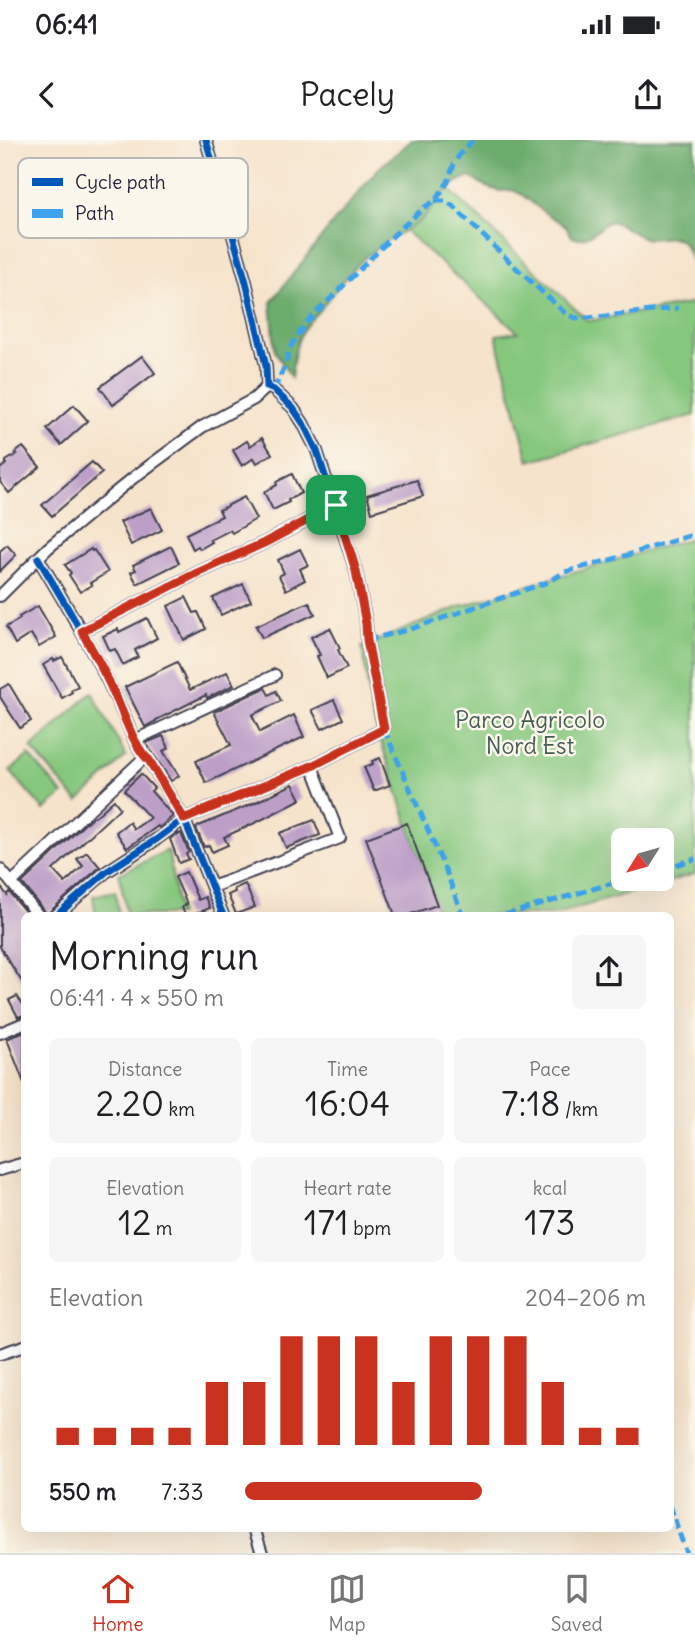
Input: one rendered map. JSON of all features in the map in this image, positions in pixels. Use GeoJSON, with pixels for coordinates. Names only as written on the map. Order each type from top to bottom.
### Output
{"type":"FeatureCollection","features":[{"type":"Feature","properties":{"kind":"street"},"geometry":{"type":"LineString","coordinates":[[206,140],[211,158]]}},
{"type":"Feature","properties":{"kind":"street"},"geometry":{"type":"LineString","coordinates":[[0,596],[74,526],[134,478],[209,423],[254,399],[267,387],[268,373],[233,238]]}},
{"type":"Feature","properties":{"kind":"street"},"geometry":{"type":"LineString","coordinates":[[60,912],[106,872],[184,819],[312,766],[384,729],[356,571],[336,505],[317,452],[303,423],[287,401],[267,387]]}},
{"type":"Feature","properties":{"kind":"street"},"geometry":{"type":"LineString","coordinates":[[82,631],[336,505]]}},
{"type":"Feature","properties":{"kind":"street"},"geometry":{"type":"LineString","coordinates":[[38,558],[113,689],[135,740],[184,819],[222,912]]}},
{"type":"Feature","properties":{"kind":"street"},"geometry":{"type":"LineString","coordinates":[[135,740],[275,675]]}},
{"type":"Feature","properties":{"kind":"street"},"geometry":{"type":"LineString","coordinates":[[12,883],[145,757]]}},
{"type":"Feature","properties":{"kind":"street"},"geometry":{"type":"LineString","coordinates":[[212,887],[340,838],[312,766]]}},
{"type":"Feature","properties":{"kind":"street"},"geometry":{"type":"LineString","coordinates":[[0,869],[36,912]]}},
{"type":"Feature","properties":{"kind":"street"},"geometry":{"type":"LineString","coordinates":[[0,1033],[21,1024]]}},
{"type":"Feature","properties":{"kind":"street"},"geometry":{"type":"LineString","coordinates":[[0,1170],[21,1164]]}},
{"type":"Feature","properties":{"kind":"street"},"geometry":{"type":"LineString","coordinates":[[0,1354],[21,1347]]}},
{"type":"Feature","properties":{"kind":"street"},"geometry":{"type":"LineString","coordinates":[[255,1532],[262,1553]]}},
{"type":"Feature","properties":{"kind":"green space"},"geometry":{"type":"Polygon","coordinates":[[[412,140],[695,140],[695,267],[679,239],[645,238],[610,221],[588,236],[572,237],[566,226],[521,194],[513,190],[489,188],[470,177],[454,184],[426,216],[383,243],[348,275],[302,332],[295,351],[291,378],[275,351],[271,302],[378,169],[412,140]]]}},
{"type":"Feature","properties":{"kind":"green space"},"geometry":{"type":"Polygon","coordinates":[[[444,185],[588,321],[695,303],[695,415],[529,461],[496,335],[518,332],[402,228],[444,185]]]}},
{"type":"Feature","properties":{"kind":"green space","name":"Parco Agricolo Nord Est"},"geometry":{"type":"Polygon","coordinates":[[[695,537],[695,874],[674,880],[674,828],[611,828],[611,891],[636,891],[563,912],[437,912],[372,715],[362,647],[459,607],[695,537]]]}},
{"type":"Feature","properties":{"kind":"green space"},"geometry":{"type":"Polygon","coordinates":[[[92,692],[126,756],[78,802],[31,748],[92,692]]]}},
{"type":"Feature","properties":{"kind":"green space"},"geometry":{"type":"Polygon","coordinates":[[[29,755],[63,794],[44,810],[10,771],[29,755]]]}},
{"type":"Feature","properties":{"kind":"green space"},"geometry":{"type":"Polygon","coordinates":[[[168,850],[178,912],[126,912],[119,874],[168,850]]]}},
{"type":"Feature","properties":{"kind":"green space"},"geometry":{"type":"Polygon","coordinates":[[[115,891],[118,912],[96,912],[93,896],[115,891]]]}},
{"type":"Feature","properties":{"kind":"building"},"geometry":{"type":"Polygon","coordinates":[[[142,356],[155,373],[113,405],[100,387],[142,356]]]}},
{"type":"Feature","properties":{"kind":"building"},"geometry":{"type":"Polygon","coordinates":[[[74,405],[88,421],[61,445],[47,429],[74,405]]]}},
{"type":"Feature","properties":{"kind":"building"},"geometry":{"type":"Polygon","coordinates":[[[262,438],[272,454],[257,463],[254,458],[242,466],[233,450],[247,441],[250,446],[262,438]]]}},
{"type":"Feature","properties":{"kind":"building"},"geometry":{"type":"Polygon","coordinates":[[[23,447],[40,467],[9,493],[0,482],[0,469],[23,447]]]}},
{"type":"Feature","properties":{"kind":"building"},"geometry":{"type":"Polygon","coordinates":[[[92,462],[102,473],[52,516],[42,505],[92,462]]]}},
{"type":"Feature","properties":{"kind":"building"},"geometry":{"type":"Polygon","coordinates":[[[292,474],[301,493],[273,510],[264,492],[292,474]]]}},
{"type":"Feature","properties":{"kind":"building"},"geometry":{"type":"Polygon","coordinates":[[[417,480],[423,496],[372,512],[367,495],[417,480]]]}},
{"type":"Feature","properties":{"kind":"building"},"geometry":{"type":"Polygon","coordinates":[[[244,497],[256,519],[232,533],[230,530],[210,540],[212,542],[200,549],[198,546],[193,549],[186,534],[222,516],[219,510],[244,497]]]}},
{"type":"Feature","properties":{"kind":"building"},"geometry":{"type":"Polygon","coordinates":[[[151,508],[162,530],[131,545],[120,522],[151,508]]]}},
{"type":"Feature","properties":{"kind":"building"},"geometry":{"type":"Polygon","coordinates":[[[7,545],[16,555],[0,571],[0,551],[7,545]]]}},
{"type":"Feature","properties":{"kind":"building"},"geometry":{"type":"Polygon","coordinates":[[[171,546],[179,563],[137,584],[131,572],[136,570],[133,565],[171,546]]]}},
{"type":"Feature","properties":{"kind":"building"},"geometry":{"type":"Polygon","coordinates":[[[91,549],[108,572],[80,592],[65,565],[91,549]]]}},
{"type":"Feature","properties":{"kind":"building"},"geometry":{"type":"Polygon","coordinates":[[[300,549],[308,565],[300,569],[305,580],[286,590],[279,576],[284,573],[278,560],[300,549]]]}},
{"type":"Feature","properties":{"kind":"building"},"geometry":{"type":"Polygon","coordinates":[[[243,584],[251,601],[221,615],[213,598],[243,584]]]}},
{"type":"Feature","properties":{"kind":"building"},"geometry":{"type":"Polygon","coordinates":[[[186,597],[194,613],[198,612],[206,629],[184,640],[168,606],[186,597]]]}},
{"type":"Feature","properties":{"kind":"building"},"geometry":{"type":"Polygon","coordinates":[[[309,602],[315,614],[262,638],[256,626],[309,602]]]}},
{"type":"Feature","properties":{"kind":"building"},"geometry":{"type":"Polygon","coordinates":[[[38,606],[56,637],[39,647],[31,634],[15,644],[6,627],[38,606]]]}},
{"type":"Feature","properties":{"kind":"building"},"geometry":{"type":"Polygon","coordinates":[[[147,618],[157,638],[135,650],[138,657],[123,665],[115,649],[110,651],[103,636],[118,629],[119,632],[147,618]]]}},
{"type":"Feature","properties":{"kind":"building"},"geometry":{"type":"Polygon","coordinates":[[[330,628],[347,668],[327,678],[311,637],[330,628]]]}},
{"type":"Feature","properties":{"kind":"building"},"geometry":{"type":"Polygon","coordinates":[[[62,657],[78,686],[62,698],[43,665],[62,657]]]}},
{"type":"Feature","properties":{"kind":"building"},"geometry":{"type":"Polygon","coordinates":[[[177,662],[190,690],[227,672],[234,685],[207,698],[206,695],[145,727],[125,687],[177,662]]]}},
{"type":"Feature","properties":{"kind":"building"},"geometry":{"type":"Polygon","coordinates":[[[9,684],[31,721],[20,728],[0,697],[0,689],[9,684]]]}},
{"type":"Feature","properties":{"kind":"building"},"geometry":{"type":"Polygon","coordinates":[[[265,688],[269,695],[276,691],[281,701],[252,715],[260,732],[294,715],[304,737],[206,783],[196,761],[231,745],[214,712],[265,688]]]}},
{"type":"Feature","properties":{"kind":"building"},"geometry":{"type":"Polygon","coordinates":[[[334,700],[343,719],[322,729],[312,710],[334,700]]]}},
{"type":"Feature","properties":{"kind":"building"},"geometry":{"type":"Polygon","coordinates":[[[163,736],[169,748],[163,751],[179,776],[171,781],[146,743],[163,736]]]}},
{"type":"Feature","properties":{"kind":"building"},"geometry":{"type":"Polygon","coordinates":[[[380,758],[390,785],[374,791],[364,767],[380,758]]]}},
{"type":"Feature","properties":{"kind":"building"},"geometry":{"type":"Polygon","coordinates":[[[141,774],[154,788],[151,791],[173,816],[127,848],[116,832],[129,822],[134,829],[150,818],[124,790],[141,774]]]}},
{"type":"Feature","properties":{"kind":"building"},"geometry":{"type":"Polygon","coordinates":[[[293,784],[301,799],[224,837],[228,845],[212,852],[209,845],[204,847],[196,828],[293,784]]]}},
{"type":"Feature","properties":{"kind":"building"},"geometry":{"type":"Polygon","coordinates":[[[114,800],[120,808],[53,870],[65,883],[83,866],[77,859],[87,852],[100,867],[49,912],[45,912],[22,883],[114,800]]]}},
{"type":"Feature","properties":{"kind":"building"},"geometry":{"type":"Polygon","coordinates":[[[314,820],[320,835],[286,848],[280,833],[314,820]]]}},
{"type":"Feature","properties":{"kind":"building"},"geometry":{"type":"Polygon","coordinates":[[[407,823],[437,905],[417,912],[394,912],[366,838],[407,823]]]}},
{"type":"Feature","properties":{"kind":"building"},"geometry":{"type":"Polygon","coordinates":[[[181,833],[189,852],[186,854],[189,859],[179,863],[170,839],[181,833]]]}},
{"type":"Feature","properties":{"kind":"building"},"geometry":{"type":"Polygon","coordinates":[[[186,872],[198,900],[205,897],[210,908],[200,912],[184,912],[182,907],[187,904],[175,877],[186,872]]]}},
{"type":"Feature","properties":{"kind":"building"},"geometry":{"type":"Polygon","coordinates":[[[245,884],[255,907],[235,912],[228,895],[235,892],[234,889],[245,884]]]}},
{"type":"Feature","properties":{"kind":"building"},"geometry":{"type":"Polygon","coordinates":[[[0,886],[7,895],[9,892],[26,912],[21,912],[21,980],[0,947],[0,886]]]}},
{"type":"Feature","properties":{"kind":"building"},"geometry":{"type":"Polygon","coordinates":[[[17,996],[21,1002],[21,1016],[18,1017],[9,1000],[17,996]]]}},
{"type":"Feature","properties":{"kind":"building"},"geometry":{"type":"Polygon","coordinates":[[[21,1032],[21,1075],[7,1039],[21,1032]]]}},
{"type":"Feature","properties":{"kind":"marked path"},"geometry":{"type":"LineString","coordinates":[[274,390],[289,349],[306,323],[399,230],[435,201],[448,182],[460,154],[473,140]]}},
{"type":"Feature","properties":{"kind":"marked path"},"geometry":{"type":"LineString","coordinates":[[435,201],[445,201],[453,206],[566,314],[576,318],[588,318],[678,308]]}},
{"type":"Feature","properties":{"kind":"marked path"},"geometry":{"type":"LineString","coordinates":[[367,640],[411,629],[548,582],[565,572],[695,534]]}},
{"type":"Feature","properties":{"kind":"marked path"},"geometry":{"type":"LineString","coordinates":[[384,729],[461,912]]}},
{"type":"Feature","properties":{"kind":"marked path"},"geometry":{"type":"LineString","coordinates":[[674,865],[695,859]]}},
{"type":"Feature","properties":{"kind":"marked path"},"geometry":{"type":"LineString","coordinates":[[515,912],[611,884]]}},
{"type":"Feature","properties":{"kind":"marked path"},"geometry":{"type":"LineString","coordinates":[[674,1517],[686,1553]]}},
{"type":"Feature","properties":{"kind":"cycle path"},"geometry":{"type":"LineString","coordinates":[[206,140],[211,158]]}},
{"type":"Feature","properties":{"kind":"cycle path"},"geometry":{"type":"LineString","coordinates":[[60,912],[106,872],[184,819],[312,766],[384,729],[356,571],[317,451],[293,408],[267,387],[266,366],[234,238]]}},
{"type":"Feature","properties":{"kind":"cycle path"},"geometry":{"type":"LineString","coordinates":[[38,558],[95,656],[138,746],[184,819],[222,912]]}},
{"type":"Feature","properties":{"kind":"route"},"geometry":{"type":"LineString","coordinates":[[336,505],[362,598],[384,729],[312,766],[184,819],[135,740],[113,689],[82,631],[336,505]]}}]}
